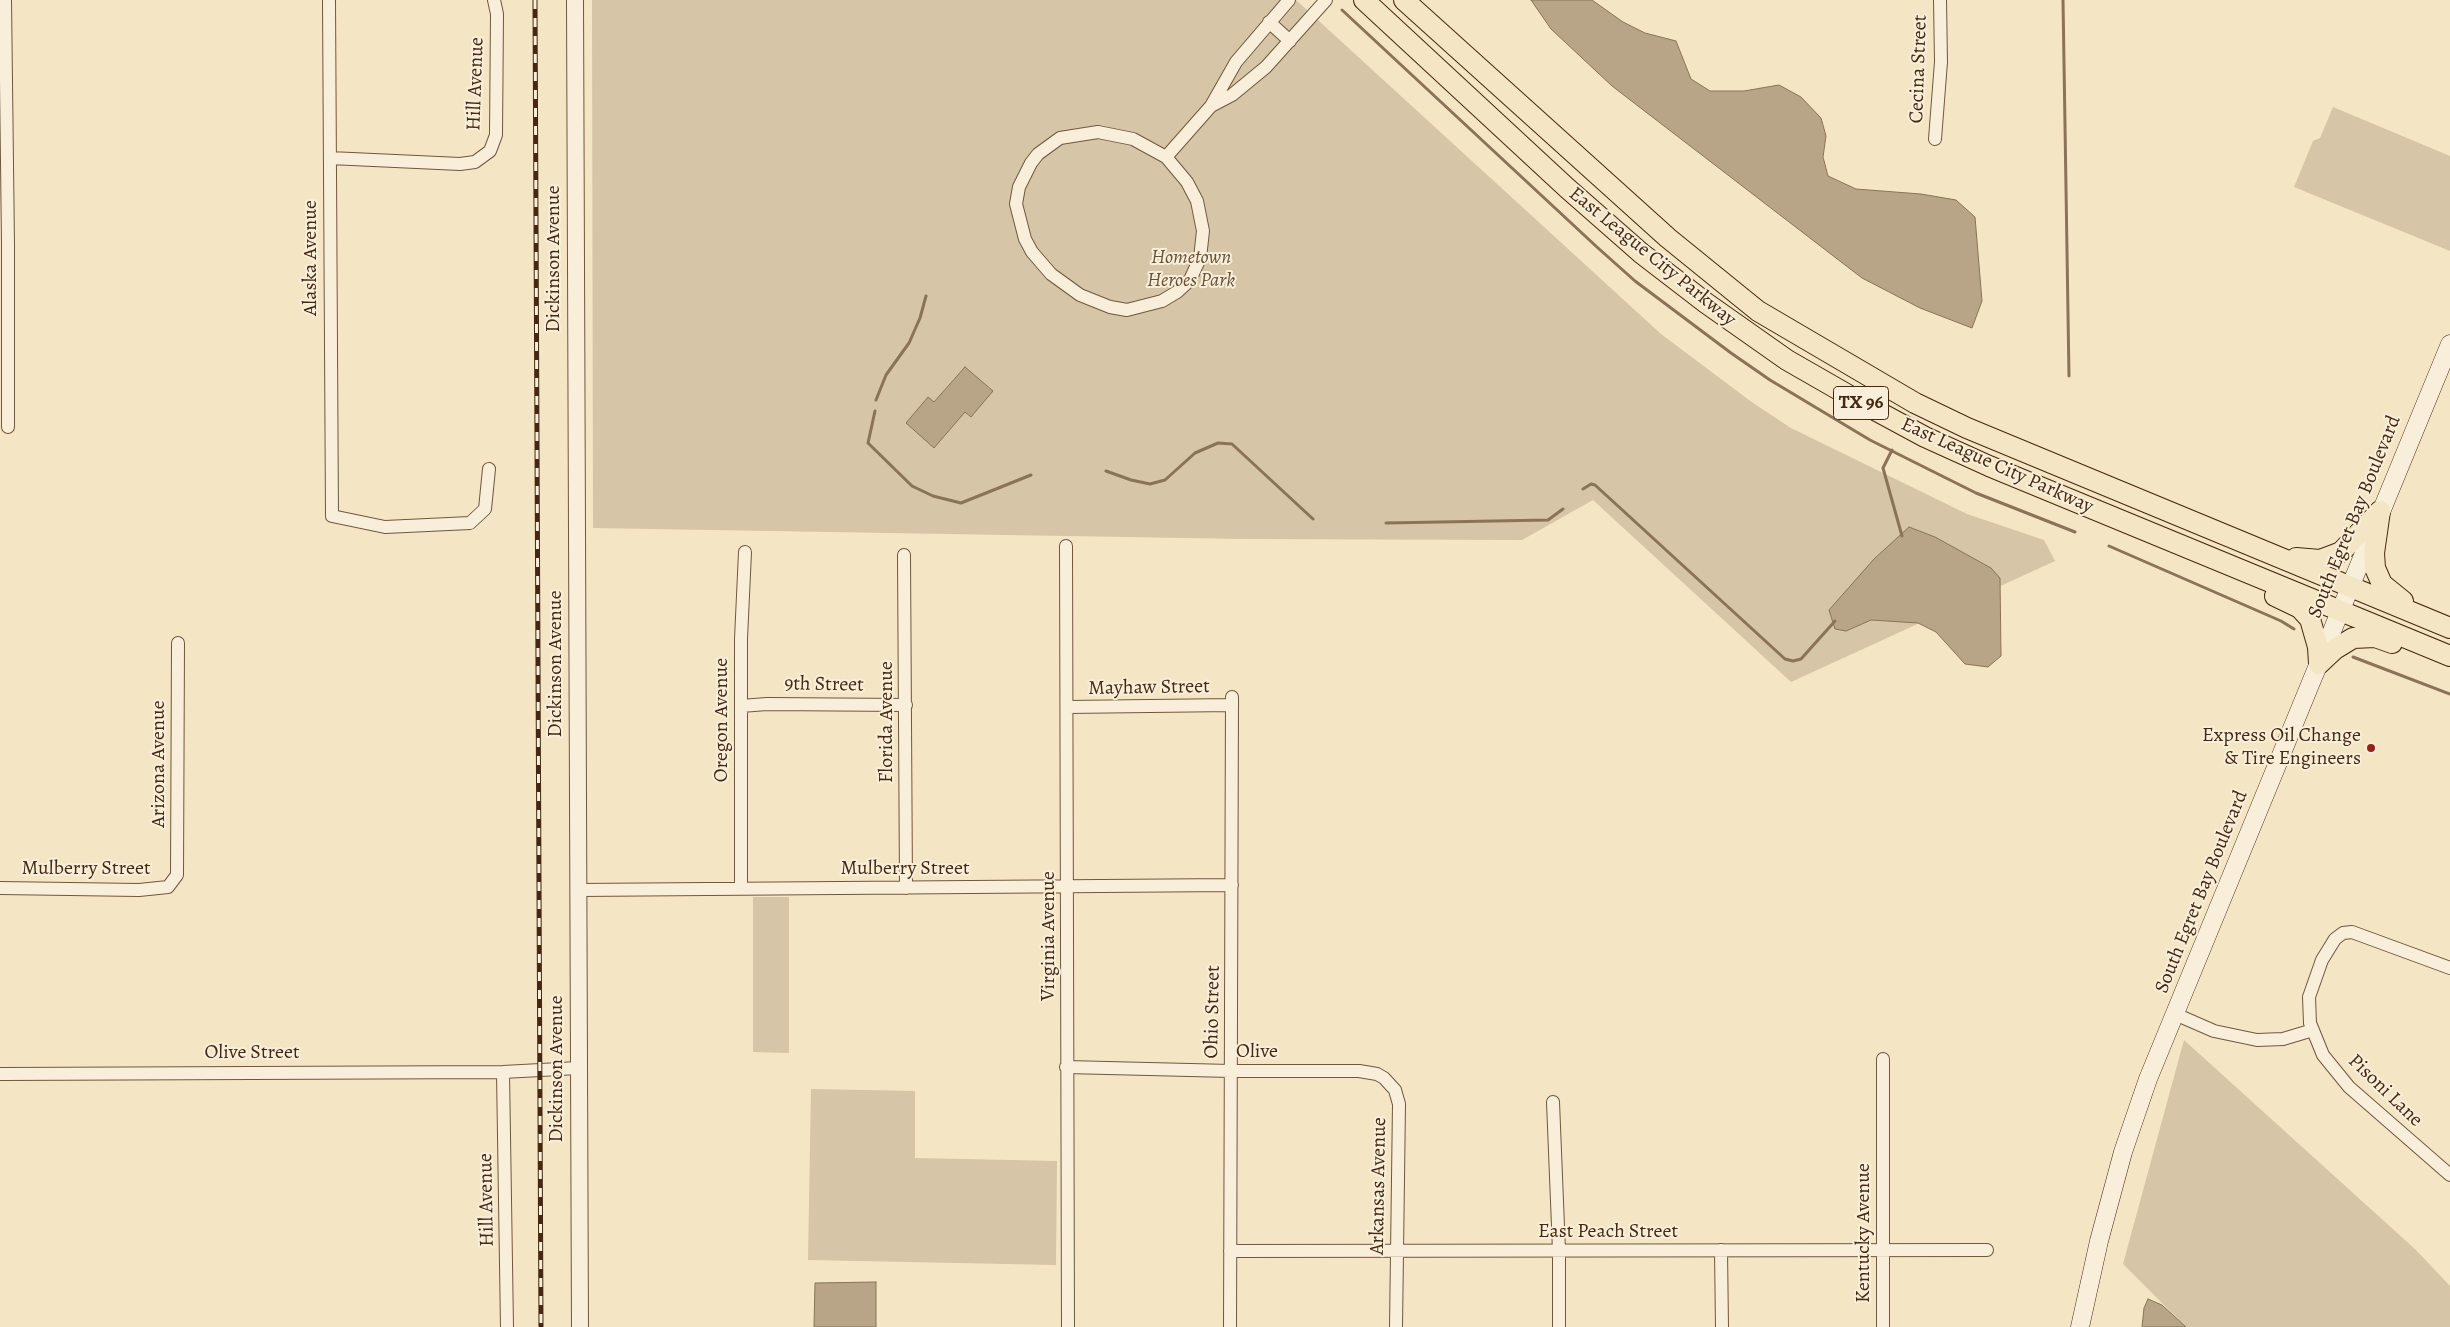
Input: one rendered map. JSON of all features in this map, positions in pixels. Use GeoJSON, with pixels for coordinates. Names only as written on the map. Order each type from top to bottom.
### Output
{"type":"FeatureCollection","features":[{"type":"Feature","properties":{"kind":"main road","name":"East League City Parkway"},"geometry":{"type":"LineString","coordinates":[[1364,0],[1634,247],[1698,298],[1787,360],[1862,403],[1933,440],[1990,466],[2450,656]]}},
{"type":"Feature","properties":{"kind":"main road","name":"East League City Parkway"},"geometry":{"type":"LineString","coordinates":[[1404,0],[1668,238],[1758,311],[1915,403],[1967,428],[2444,625]]}},
{"type":"Feature","properties":{"kind":"main road","name":"South Egret Bay Boulevard"},"geometry":{"type":"LineString","coordinates":[[2080,1327],[2123,1152],[2148,1079],[2450,344]]}},
{"type":"Feature","properties":{"kind":"main road"},"geometry":{"type":"LineString","coordinates":[[2278,557],[2320,560],[2330,558],[2350,544],[2380,511]]}},
{"type":"Feature","properties":{"kind":"main road"},"geometry":{"type":"LineString","coordinates":[[2380,511],[2374,553],[2379,579],[2389,591],[2444,625]]}},
{"type":"Feature","properties":{"kind":"main road"},"geometry":{"type":"LineString","coordinates":[[2214,559],[2257,588],[2300,608],[2306,613],[2314,630],[2319,664]]}},
{"type":"Feature","properties":{"kind":"main road"},"geometry":{"type":"LineString","coordinates":[[2319,664],[2346,641],[2367,636],[2381,638],[2450,667]]}},
{"type":"Feature","properties":{"kind":"street"},"geometry":{"type":"LineString","coordinates":[[5,0],[8,427]]}},
{"type":"Feature","properties":{"kind":"street","name":"Alaska Avenue"},"geometry":{"type":"LineString","coordinates":[[330,0],[332,516],[385,527],[470,523],[485,509],[488,469]]}},
{"type":"Feature","properties":{"kind":"street","name":"Hill Avenue"},"geometry":{"type":"LineString","coordinates":[[330,158],[451,164],[474,162],[490,151],[496,135],[496,14],[494,0]]}},
{"type":"Feature","properties":{"kind":"street","name":"Dickinson Avenue"},"geometry":{"type":"LineString","coordinates":[[575,0],[580,1327]]}},
{"type":"Feature","properties":{"kind":"street"},"geometry":{"type":"LineString","coordinates":[[1166,157],[1211,106],[1236,62],[1289,0]]}},
{"type":"Feature","properties":{"kind":"street"},"geometry":{"type":"LineString","coordinates":[[1211,106],[1232,95],[1254,78],[1326,0]]}},
{"type":"Feature","properties":{"kind":"street","name":"Cecina Street"},"geometry":{"type":"LineString","coordinates":[[1935,139],[1941,62],[1940,0]]}},
{"type":"Feature","properties":{"kind":"street"},"geometry":{"type":"LineString","coordinates":[[1269,22],[1290,40]]}},
{"type":"Feature","properties":{"kind":"street"},"geometry":{"type":"LineString","coordinates":[[1098,132],[1134,139],[1166,157],[1192,191],[1202,221],[1202,251],[1198,266],[1190,280],[1177,292],[1162,301],[1127,310],[1110,307],[1080,295],[1051,274],[1032,252],[1025,240],[1016,204],[1024,174],[1038,154],[1060,138],[1098,132]]}},
{"type":"Feature","properties":{"kind":"street","name":"Virginia Avenue"},"geometry":{"type":"LineString","coordinates":[[1066,546],[1068,1327]]}},
{"type":"Feature","properties":{"kind":"street","name":"Oregon Avenue"},"geometry":{"type":"LineString","coordinates":[[741,888],[741,639],[745,552]]}},
{"type":"Feature","properties":{"kind":"street","name":"Florida Avenue"},"geometry":{"type":"LineString","coordinates":[[904,555],[906,888]]}},
{"type":"Feature","properties":{"kind":"street","name":"Arizona Avenue"},"geometry":{"type":"LineString","coordinates":[[170,883],[177,875],[178,643]]}},
{"type":"Feature","properties":{"kind":"street","name":"Mayhaw Street"},"geometry":{"type":"LineString","coordinates":[[1067,708],[1232,701]]}},
{"type":"Feature","properties":{"kind":"street","name":"Ohio Street"},"geometry":{"type":"LineString","coordinates":[[1230,1327],[1232,701]]}},
{"type":"Feature","properties":{"kind":"street","name":"9th Street"},"geometry":{"type":"LineString","coordinates":[[741,706],[767,704],[906,705]]}},
{"type":"Feature","properties":{"kind":"street","name":"Mulberry Street"},"geometry":{"type":"LineString","coordinates":[[0,888],[139,890],[168,887],[170,883]]}},
{"type":"Feature","properties":{"kind":"street","name":"Mulberry Street"},"geometry":{"type":"LineString","coordinates":[[578,890],[1232,885]]}},
{"type":"Feature","properties":{"kind":"street","name":"Pisoni Lane"},"geometry":{"type":"LineString","coordinates":[[2450,968],[2352,932],[2342,933],[2335,939],[2322,960],[2309,997],[2313,1030],[2323,1055],[2349,1087],[2450,1175]]}},
{"type":"Feature","properties":{"kind":"street"},"geometry":{"type":"LineString","coordinates":[[2175,1014],[2214,1031],[2257,1040],[2283,1039],[2313,1030]]}},
{"type":"Feature","properties":{"kind":"street","name":"Kentucky Avenue"},"geometry":{"type":"LineString","coordinates":[[1883,1059],[1883,1327]]}},
{"type":"Feature","properties":{"kind":"street","name":"Olive"},"geometry":{"type":"LineString","coordinates":[[1066,1067],[1231,1071],[1359,1071]]}},
{"type":"Feature","properties":{"kind":"street","name":"Olive Street"},"geometry":{"type":"LineString","coordinates":[[0,1074],[503,1072],[578,1068]]}},
{"type":"Feature","properties":{"kind":"street","name":"Arkansas Avenue"},"geometry":{"type":"LineString","coordinates":[[1359,1071],[1377,1074],[1384,1078],[1398,1097],[1396,1327]]}},
{"type":"Feature","properties":{"kind":"street","name":"Hill Avenue"},"geometry":{"type":"LineString","coordinates":[[503,1072],[507,1327]]}},
{"type":"Feature","properties":{"kind":"street"},"geometry":{"type":"LineString","coordinates":[[1553,1102],[1559,1251],[1559,1327]]}},
{"type":"Feature","properties":{"kind":"street"},"geometry":{"type":"LineString","coordinates":[[1721,1250],[1722,1327]]}},
{"type":"Feature","properties":{"kind":"street","name":"East Peach Street"},"geometry":{"type":"LineString","coordinates":[[1230,1251],[1987,1250]]}},
{"type":"Feature","properties":{"kind":"green space","name":"Hometown Heroes Park"},"geometry":{"type":"Polygon","coordinates":[[[592,0],[1296,0],[1661,334],[1753,403],[1791,428],[1967,514],[2044,540],[2055,561],[1791,682],[1593,500],[1522,540],[1244,539],[593,528],[592,0]]]}},
{"type":"Feature","properties":{"kind":"green space"},"geometry":{"type":"Polygon","coordinates":[[[2333,107],[2450,156],[2450,251],[2294,187],[2313,141],[2320,138],[2333,107]]]}},
{"type":"Feature","properties":{"kind":"green space"},"geometry":{"type":"Polygon","coordinates":[[[753,897],[789,897],[789,1053],[753,1052],[753,897]]]}},
{"type":"Feature","properties":{"kind":"green space"},"geometry":{"type":"Polygon","coordinates":[[[2184,1040],[2416,1250],[2450,1286],[2450,1327],[2186,1327],[2123,1264],[2184,1040]]]}},
{"type":"Feature","properties":{"kind":"green space"},"geometry":{"type":"Polygon","coordinates":[[[811,1089],[915,1091],[915,1158],[1057,1161],[1056,1265],[808,1260],[811,1089]]]}},
{"type":"Feature","properties":{"kind":"shaded area"},"geometry":{"type":"Polygon","coordinates":[[[1531,0],[1592,0],[1623,22],[1645,33],[1676,41],[1691,79],[1710,91],[1744,91],[1779,85],[1801,97],[1821,118],[1826,136],[1823,157],[1828,176],[1856,189],[1921,194],[1956,200],[1975,217],[1982,301],[1972,328],[1920,308],[1862,278],[1612,86],[1551,29],[1531,0]]]}},
{"type":"Feature","properties":{"kind":"shaded area"},"geometry":{"type":"Polygon","coordinates":[[[965,367],[993,391],[971,417],[965,412],[934,448],[906,423],[928,397],[934,402],[965,367]]]}},
{"type":"Feature","properties":{"kind":"shaded area"},"geometry":{"type":"Polygon","coordinates":[[[1909,527],[1935,537],[1991,568],[2000,578],[2001,656],[1988,667],[1965,664],[1936,632],[1918,623],[1871,620],[1846,631],[1835,629],[1829,610],[1874,559],[1909,527]]]}},
{"type":"Feature","properties":{"kind":"shaded area"},"geometry":{"type":"Polygon","coordinates":[[[876,1282],[876,1327],[814,1327],[815,1283],[876,1282]]]}},
{"type":"Feature","properties":{"kind":"shaded area"},"geometry":{"type":"Polygon","coordinates":[[[2148,1299],[2162,1305],[2186,1327],[2142,1327],[2144,1308],[2148,1299]]]}},
{"type":"Feature","properties":{"kind":"waterway"},"geometry":{"type":"LineString","coordinates":[[2063,0],[2069,376]]}},
{"type":"Feature","properties":{"kind":"waterway"},"geometry":{"type":"LineString","coordinates":[[1342,10],[1635,281],[1731,353],[1770,380],[1870,440],[1976,493],[2075,532]]}},
{"type":"Feature","properties":{"kind":"waterway"},"geometry":{"type":"LineString","coordinates":[[876,400],[886,375],[909,343],[920,318],[926,296]]}},
{"type":"Feature","properties":{"kind":"waterway"},"geometry":{"type":"LineString","coordinates":[[875,411],[868,443],[912,486],[933,496],[961,503],[1031,475]]}},
{"type":"Feature","properties":{"kind":"waterway"},"geometry":{"type":"LineString","coordinates":[[1106,471],[1131,480],[1150,484],[1165,480],[1195,453],[1218,443],[1232,444],[1313,519]]}},
{"type":"Feature","properties":{"kind":"waterway"},"geometry":{"type":"LineString","coordinates":[[1892,450],[1883,468],[1902,536]]}},
{"type":"Feature","properties":{"kind":"waterway"},"geometry":{"type":"LineString","coordinates":[[1583,489],[1591,484],[1595,485],[1785,659],[1793,661],[1801,659],[1835,621]]}},
{"type":"Feature","properties":{"kind":"waterway"},"geometry":{"type":"LineString","coordinates":[[1386,523],[1548,520],[1563,509]]}},
{"type":"Feature","properties":{"kind":"waterway"},"geometry":{"type":"LineString","coordinates":[[2109,546],[2281,621],[2294,629]]}},
{"type":"Feature","properties":{"kind":"waterway"},"geometry":{"type":"LineString","coordinates":[[2353,657],[2450,694]]}},
{"type":"Feature","properties":{"kind":"railway"},"geometry":{"type":"LineString","coordinates":[[535,0],[541,1327]]}},
{"type":"Feature","properties":{"kind":"place","name":"Express Oil Change & Tire Engineers"},"geometry":{"type":"Point","coordinates":[2371,748]}}]}
